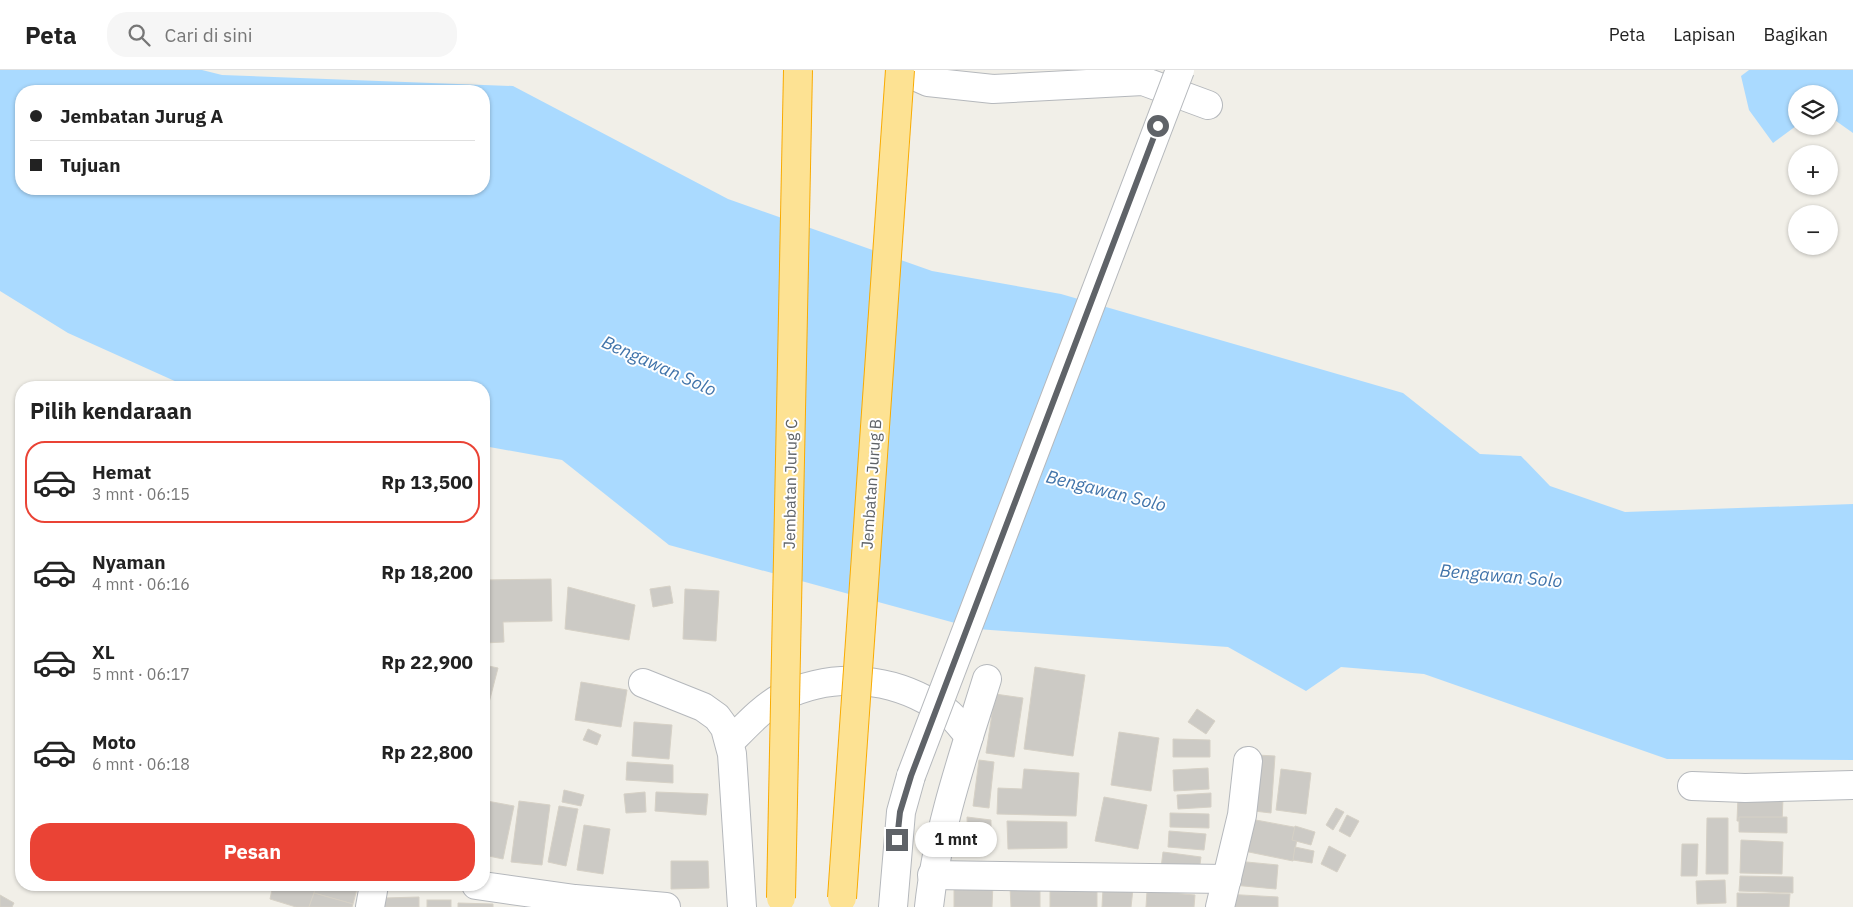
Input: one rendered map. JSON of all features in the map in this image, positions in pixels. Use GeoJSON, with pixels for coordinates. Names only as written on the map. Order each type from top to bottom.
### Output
{"type":"FeatureCollection","features":[{"type":"Feature","properties":{"kind":"highway","name":"Jembatan Jurug C"},"geometry":{"type":"LineString","coordinates":[[781,898],[798,70]]}},
{"type":"Feature","properties":{"kind":"highway","name":"Jembatan Jurug B"},"geometry":{"type":"LineString","coordinates":[[842,898],[901,70]]}},
{"type":"Feature","properties":{"kind":"street"},"geometry":{"type":"LineString","coordinates":[[901,70],[928,82],[993,89],[1143,81],[1208,105]]}},
{"type":"Feature","properties":{"kind":"street"},"geometry":{"type":"LineString","coordinates":[[892,907],[900,812],[911,776],[1180,70]]}},
{"type":"Feature","properties":{"kind":"street"},"geometry":{"type":"LineString","coordinates":[[928,907],[932,875],[970,736],[988,679]]}},
{"type":"Feature","properties":{"kind":"street"},"geometry":{"type":"LineString","coordinates":[[730,742],[753,719],[782,698],[814,685],[844,680],[881,683],[914,693],[946,710],[970,736]]}},
{"type":"Feature","properties":{"kind":"street"},"geometry":{"type":"LineString","coordinates":[[643,683],[703,707],[717,718],[730,742],[742,907]]}},
{"type":"Feature","properties":{"kind":"street"},"geometry":{"type":"LineString","coordinates":[[1220,907],[1242,815],[1248,761]]}},
{"type":"Feature","properties":{"kind":"street"},"geometry":{"type":"LineString","coordinates":[[1692,786],[1745,788],[1853,785]]}},
{"type":"Feature","properties":{"kind":"street"},"geometry":{"type":"LineString","coordinates":[[932,875],[1227,880]]}},
{"type":"Feature","properties":{"kind":"street"},"geometry":{"type":"LineString","coordinates":[[490,887],[575,899],[666,907]]}},
{"type":"Feature","properties":{"kind":"street"},"geometry":{"type":"LineString","coordinates":[[370,907],[373,891]]}},
{"type":"Feature","properties":{"kind":"water","name":"Bengawan Solo"},"geometry":{"type":"Polygon","coordinates":[[[0,70],[202,70],[222,75],[487,85],[15,85],[15,195],[490,195],[490,85],[513,86],[728,199],[932,271],[1061,294],[1403,393],[1480,454],[1521,456],[1550,486],[1625,512],[1853,504],[1853,760],[1667,759],[1424,674],[1341,667],[1306,691],[1228,647],[977,629],[669,545],[562,460],[490,447],[490,381],[175,381],[68,333],[0,291],[0,70]]]}},
{"type":"Feature","properties":{"kind":"water"},"geometry":{"type":"Polygon","coordinates":[[[1749,70],[1853,70],[1853,133],[1838,122],[1838,85],[1788,85],[1788,132],[1773,143],[1749,110],[1741,76],[1749,70]]]}},
{"type":"Feature","properties":{"kind":"building"},"geometry":{"type":"Polygon","coordinates":[[[551,579],[552,621],[503,622],[504,642],[490,643],[490,580],[551,579]]]}},
{"type":"Feature","properties":{"kind":"building"},"geometry":{"type":"Polygon","coordinates":[[[670,586],[673,603],[653,607],[650,589],[670,586]]]}},
{"type":"Feature","properties":{"kind":"building"},"geometry":{"type":"Polygon","coordinates":[[[568,587],[635,605],[629,640],[565,629],[568,587]]]}},
{"type":"Feature","properties":{"kind":"building"},"geometry":{"type":"Polygon","coordinates":[[[685,589],[719,591],[716,641],[683,639],[685,589]]]}},
{"type":"Feature","properties":{"kind":"building"},"geometry":{"type":"Polygon","coordinates":[[[490,666],[498,668],[490,699],[490,666]]]}},
{"type":"Feature","properties":{"kind":"building"},"geometry":{"type":"Polygon","coordinates":[[[1035,667],[1085,675],[1073,756],[1024,749],[1035,667]]]}},
{"type":"Feature","properties":{"kind":"building"},"geometry":{"type":"Polygon","coordinates":[[[581,682],[627,690],[621,727],[575,720],[581,682]]]}},
{"type":"Feature","properties":{"kind":"building"},"geometry":{"type":"Polygon","coordinates":[[[995,694],[1023,698],[1014,757],[986,753],[995,694]]]}},
{"type":"Feature","properties":{"kind":"building"},"geometry":{"type":"Polygon","coordinates":[[[1197,709],[1215,721],[1206,734],[1188,722],[1197,709]]]}},
{"type":"Feature","properties":{"kind":"building"},"geometry":{"type":"Polygon","coordinates":[[[634,722],[672,725],[669,759],[632,756],[634,722]]]}},
{"type":"Feature","properties":{"kind":"building"},"geometry":{"type":"Polygon","coordinates":[[[588,729],[601,735],[597,745],[583,740],[588,729]]]}},
{"type":"Feature","properties":{"kind":"building"},"geometry":{"type":"Polygon","coordinates":[[[1119,732],[1159,738],[1151,791],[1111,785],[1119,732]]]}},
{"type":"Feature","properties":{"kind":"building"},"geometry":{"type":"Polygon","coordinates":[[[1173,739],[1210,740],[1210,757],[1173,757],[1173,739]]]}},
{"type":"Feature","properties":{"kind":"building"},"geometry":{"type":"Polygon","coordinates":[[[1257,755],[1275,756],[1271,813],[1254,811],[1257,755]]]}},
{"type":"Feature","properties":{"kind":"building"},"geometry":{"type":"Polygon","coordinates":[[[979,760],[994,762],[989,808],[973,806],[979,760]]]}},
{"type":"Feature","properties":{"kind":"building"},"geometry":{"type":"Polygon","coordinates":[[[627,762],[673,765],[673,783],[626,780],[627,762]]]}},
{"type":"Feature","properties":{"kind":"building"},"geometry":{"type":"Polygon","coordinates":[[[1208,768],[1209,789],[1174,791],[1173,770],[1208,768]]]}},
{"type":"Feature","properties":{"kind":"building"},"geometry":{"type":"Polygon","coordinates":[[[1024,769],[1079,773],[1076,816],[997,814],[998,788],[1022,789],[1024,769]]]}},
{"type":"Feature","properties":{"kind":"building"},"geometry":{"type":"Polygon","coordinates":[[[1281,769],[1311,773],[1306,814],[1276,810],[1281,769]]]}},
{"type":"Feature","properties":{"kind":"building"},"geometry":{"type":"Polygon","coordinates":[[[564,790],[584,795],[581,806],[562,802],[564,790]]]}},
{"type":"Feature","properties":{"kind":"building"},"geometry":{"type":"Polygon","coordinates":[[[645,792],[646,812],[626,813],[624,794],[645,792]]]}},
{"type":"Feature","properties":{"kind":"building"},"geometry":{"type":"Polygon","coordinates":[[[656,792],[708,794],[706,815],[655,811],[656,792]]]}},
{"type":"Feature","properties":{"kind":"building"},"geometry":{"type":"Polygon","coordinates":[[[1211,793],[1211,807],[1178,809],[1177,795],[1211,793]]]}},
{"type":"Feature","properties":{"kind":"building"},"geometry":{"type":"Polygon","coordinates":[[[1738,796],[1783,798],[1782,823],[1737,821],[1738,796]]]}},
{"type":"Feature","properties":{"kind":"building"},"geometry":{"type":"Polygon","coordinates":[[[1104,797],[1147,805],[1138,849],[1095,841],[1104,797]]]}},
{"type":"Feature","properties":{"kind":"building"},"geometry":{"type":"Polygon","coordinates":[[[519,801],[550,805],[542,865],[511,862],[519,801]]]}},
{"type":"Feature","properties":{"kind":"building"},"geometry":{"type":"Polygon","coordinates":[[[490,802],[514,806],[503,859],[490,856],[490,802]]]}},
{"type":"Feature","properties":{"kind":"building"},"geometry":{"type":"Polygon","coordinates":[[[559,806],[578,809],[566,866],[548,862],[559,806]]]}},
{"type":"Feature","properties":{"kind":"building"},"geometry":{"type":"Polygon","coordinates":[[[1336,808],[1344,812],[1333,830],[1326,825],[1336,808]]]}},
{"type":"Feature","properties":{"kind":"building"},"geometry":{"type":"Polygon","coordinates":[[[1170,813],[1209,814],[1209,828],[1170,827],[1170,813]]]}},
{"type":"Feature","properties":{"kind":"building"},"geometry":{"type":"Polygon","coordinates":[[[1347,815],[1359,821],[1350,837],[1339,831],[1347,815]]]}},
{"type":"Feature","properties":{"kind":"building"},"geometry":{"type":"Polygon","coordinates":[[[967,817],[991,820],[991,848],[968,847],[967,817]]]}},
{"type":"Feature","properties":{"kind":"building"},"geometry":{"type":"Polygon","coordinates":[[[1739,817],[1787,817],[1787,833],[1739,832],[1739,817]]]}},
{"type":"Feature","properties":{"kind":"building"},"geometry":{"type":"Polygon","coordinates":[[[1245,818],[1299,828],[1293,861],[1239,850],[1245,818]]]}},
{"type":"Feature","properties":{"kind":"building"},"geometry":{"type":"Polygon","coordinates":[[[1707,818],[1728,818],[1728,874],[1706,874],[1707,818]]]}},
{"type":"Feature","properties":{"kind":"building"},"geometry":{"type":"Polygon","coordinates":[[[1007,821],[1067,822],[1067,848],[1008,849],[1007,821]]]}},
{"type":"Feature","properties":{"kind":"building"},"geometry":{"type":"Polygon","coordinates":[[[584,825],[610,829],[603,874],[577,870],[584,825]]]}},
{"type":"Feature","properties":{"kind":"building"},"geometry":{"type":"Polygon","coordinates":[[[1295,826],[1315,832],[1311,845],[1292,840],[1295,826]]]}},
{"type":"Feature","properties":{"kind":"building"},"geometry":{"type":"Polygon","coordinates":[[[1169,831],[1206,834],[1204,850],[1168,847],[1169,831]]]}},
{"type":"Feature","properties":{"kind":"building"},"geometry":{"type":"Polygon","coordinates":[[[1741,840],[1783,842],[1782,874],[1740,873],[1741,840]]]}},
{"type":"Feature","properties":{"kind":"building"},"geometry":{"type":"Polygon","coordinates":[[[1682,844],[1698,844],[1697,876],[1681,876],[1682,844]]]}},
{"type":"Feature","properties":{"kind":"building"},"geometry":{"type":"Polygon","coordinates":[[[1329,846],[1346,855],[1337,872],[1321,864],[1329,846]]]}},
{"type":"Feature","properties":{"kind":"building"},"geometry":{"type":"Polygon","coordinates":[[[1295,847],[1314,851],[1312,863],[1293,860],[1295,847]]]}},
{"type":"Feature","properties":{"kind":"building"},"geometry":{"type":"Polygon","coordinates":[[[1163,852],[1201,857],[1199,872],[1161,868],[1163,852]]]}},
{"type":"Feature","properties":{"kind":"building"},"geometry":{"type":"Polygon","coordinates":[[[671,861],[708,861],[709,888],[671,889],[671,861]]]}},
{"type":"Feature","properties":{"kind":"building"},"geometry":{"type":"Polygon","coordinates":[[[1236,861],[1278,865],[1276,889],[1233,885],[1236,861]]]}},
{"type":"Feature","properties":{"kind":"building"},"geometry":{"type":"Polygon","coordinates":[[[1740,876],[1793,877],[1793,893],[1739,891],[1740,876]]]}},
{"type":"Feature","properties":{"kind":"building"},"geometry":{"type":"Polygon","coordinates":[[[1725,880],[1726,903],[1697,904],[1696,881],[1725,880]]]}},
{"type":"Feature","properties":{"kind":"building"},"geometry":{"type":"Polygon","coordinates":[[[954,883],[993,883],[992,907],[954,907],[954,883]]]}},
{"type":"Feature","properties":{"kind":"building"},"geometry":{"type":"Polygon","coordinates":[[[1050,885],[1097,885],[1097,907],[1050,907],[1050,885]]]}},
{"type":"Feature","properties":{"kind":"building"},"geometry":{"type":"Polygon","coordinates":[[[1010,887],[1040,887],[1040,907],[1011,907],[1010,887]]]}},
{"type":"Feature","properties":{"kind":"building"},"geometry":{"type":"Polygon","coordinates":[[[1103,888],[1133,889],[1131,907],[1102,907],[1103,888]]]}},
{"type":"Feature","properties":{"kind":"building"},"geometry":{"type":"Polygon","coordinates":[[[272,891],[315,891],[309,907],[296,907],[270,899],[272,891]]]}},
{"type":"Feature","properties":{"kind":"building"},"geometry":{"type":"Polygon","coordinates":[[[315,891],[356,891],[353,904],[314,893],[315,891]]]}},
{"type":"Feature","properties":{"kind":"building"},"geometry":{"type":"Polygon","coordinates":[[[1147,891],[1195,895],[1194,907],[1146,907],[1147,891]]]}},
{"type":"Feature","properties":{"kind":"building"},"geometry":{"type":"Polygon","coordinates":[[[314,893],[353,904],[352,907],[309,907],[314,893]]]}},
{"type":"Feature","properties":{"kind":"building"},"geometry":{"type":"Polygon","coordinates":[[[1737,893],[1790,894],[1789,907],[1737,907],[1737,893]]]}},
{"type":"Feature","properties":{"kind":"building"},"geometry":{"type":"Polygon","coordinates":[[[1224,894],[1278,897],[1278,907],[1224,907],[1224,894]]]}},
{"type":"Feature","properties":{"kind":"building"},"geometry":{"type":"Polygon","coordinates":[[[0,895],[14,903],[12,907],[0,907],[0,895]]]}},
{"type":"Feature","properties":{"kind":"building"},"geometry":{"type":"Polygon","coordinates":[[[419,897],[419,907],[382,907],[385,898],[419,897]]]}},
{"type":"Feature","properties":{"kind":"building"},"geometry":{"type":"Polygon","coordinates":[[[427,900],[451,900],[451,907],[427,907],[427,900]]]}},
{"type":"Feature","properties":{"kind":"building"},"geometry":{"type":"Polygon","coordinates":[[[458,903],[493,904],[493,907],[458,907],[458,903]]]}},
{"type":"Feature","properties":{"kind":"route"},"geometry":{"type":"LineString","coordinates":[[897,840],[900,812],[911,776],[1158,126]]}}]}
